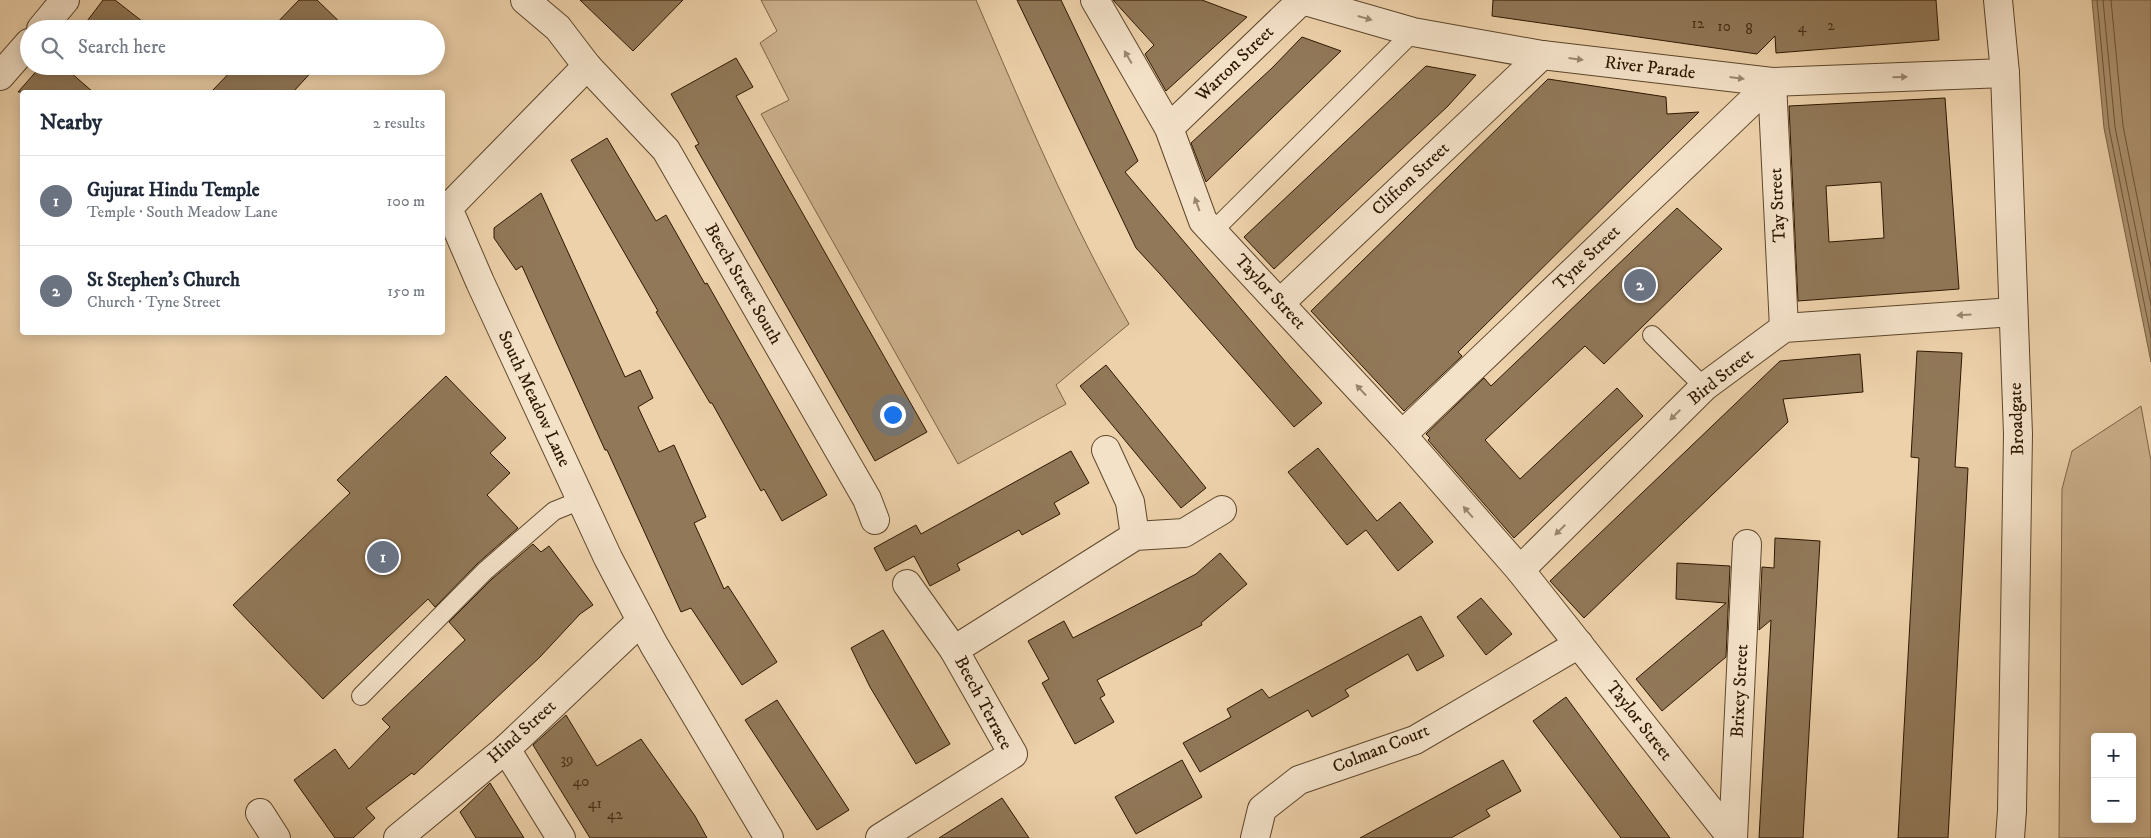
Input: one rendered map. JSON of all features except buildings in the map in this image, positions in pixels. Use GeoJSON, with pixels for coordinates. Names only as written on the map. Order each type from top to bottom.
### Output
{"type":"FeatureCollection","features":[{"type":"Feature","properties":{"kind":"street"},"geometry":{"type":"LineString","coordinates":[[48,20],[65,0]]}},
{"type":"Feature","properties":{"kind":"street"},"geometry":{"type":"LineString","coordinates":[[525,0],[558,28],[587,66]]}},
{"type":"Feature","properties":{"kind":"street","name":"Taylor Street"},"geometry":{"type":"LineString","coordinates":[[1095,0],[1169,128],[1203,221],[1402,435],[1520,570],[1732,838]]}},
{"type":"Feature","properties":{"kind":"street","name":"Warton Street"},"geometry":{"type":"LineString","coordinates":[[1169,128],[1302,0]]}},
{"type":"Feature","properties":{"kind":"street","name":"River Parade"},"geometry":{"type":"LineString","coordinates":[[1302,0],[1413,32],[1542,55],[1772,82],[2006,73]]}},
{"type":"Feature","properties":{"kind":"street","name":"Broadgate"},"geometry":{"type":"LineString","coordinates":[[1998,0],[2006,73],[2019,466],[2010,838]]}},
{"type":"Feature","properties":{"kind":"street"},"geometry":{"type":"LineString","coordinates":[[0,76],[20,53]]}},
{"type":"Feature","properties":{"kind":"street","name":"Clifton Street"},"geometry":{"type":"LineString","coordinates":[[1280,303],[1542,55]]}},
{"type":"Feature","properties":{"kind":"street","name":"South Meadow Lane"},"geometry":{"type":"LineString","coordinates":[[587,66],[448,208],[480,282],[608,558],[641,621],[769,838]]}},
{"type":"Feature","properties":{"kind":"street","name":"Beech Street South"},"geometry":{"type":"LineString","coordinates":[[587,66],[666,150],[866,499],[875,520]]}},
{"type":"Feature","properties":{"kind":"street","name":"Tay Street"},"geometry":{"type":"LineString","coordinates":[[1772,82],[1784,328]]}},
{"type":"Feature","properties":{"kind":"street","name":"Tyne Street"},"geometry":{"type":"LineString","coordinates":[[1402,435],[1772,82]]}},
{"type":"Feature","properties":{"kind":"street"},"geometry":{"type":"LineString","coordinates":[[1784,328],[2013,312]]}},
{"type":"Feature","properties":{"kind":"street","name":"Bird Street"},"geometry":{"type":"LineString","coordinates":[[1520,570],[1704,386],[1784,328]]}},
{"type":"Feature","properties":{"kind":"street"},"geometry":{"type":"LineString","coordinates":[[1106,450],[1130,502],[1135,536]]}},
{"type":"Feature","properties":{"kind":"street","name":"Beech Terrace"},"geometry":{"type":"LineString","coordinates":[[880,838],[1013,754],[954,650],[1135,536],[1184,533],[1222,510]]}},
{"type":"Feature","properties":{"kind":"street","name":"Brixey Street"},"geometry":{"type":"LineString","coordinates":[[1732,838],[1748,544]]}},
{"type":"Feature","properties":{"kind":"street"},"geometry":{"type":"LineString","coordinates":[[907,584],[954,650]]}},
{"type":"Feature","properties":{"kind":"street","name":"Hind Street"},"geometry":{"type":"LineString","coordinates":[[398,838],[506,749],[641,621]]}},
{"type":"Feature","properties":{"kind":"street","name":"Colman Court"},"geometry":{"type":"LineString","coordinates":[[1255,838],[1262,809],[1299,780],[1415,740],[1579,644]]}},
{"type":"Feature","properties":{"kind":"street"},"geometry":{"type":"LineString","coordinates":[[506,749],[561,838]]}},
{"type":"Feature","properties":{"kind":"street"},"geometry":{"type":"LineString","coordinates":[[260,813],[276,838]]}},
{"type":"Feature","properties":{"kind":"lane"},"geometry":{"type":"LineString","coordinates":[[1214,231],[1413,32]]}},
{"type":"Feature","properties":{"kind":"lane"},"geometry":{"type":"LineString","coordinates":[[1652,335],[1704,386]]}},
{"type":"Feature","properties":{"kind":"lane"},"geometry":{"type":"LineString","coordinates":[[361,696],[486,571],[554,511],[581,500]]}},
{"type":"Feature","properties":{"kind":"shaded area"},"geometry":{"type":"Polygon","coordinates":[[[761,0],[976,0],[1067,205],[1129,324],[1056,385],[1066,404],[958,464],[761,114],[789,100],[760,43],[777,31],[761,0]]]}},
{"type":"Feature","properties":{"kind":"shaded area"},"geometry":{"type":"Polygon","coordinates":[[[2141,406],[2151,461],[2151,838],[2059,838],[2062,489],[2072,451],[2141,406]]]}},
{"type":"Feature","properties":{"kind":"water"},"geometry":{"type":"Polygon","coordinates":[[[2092,0],[2151,0],[2151,362],[2104,128],[2092,0]]]}},
{"type":"Feature","properties":{"kind":"place","name":"St Stephen's Church"},"geometry":{"type":"Point","coordinates":[1640,285]}},
{"type":"Feature","properties":{"kind":"place","name":"Gujurat Hindu Temple"},"geometry":{"type":"Point","coordinates":[383,557]}}]}
